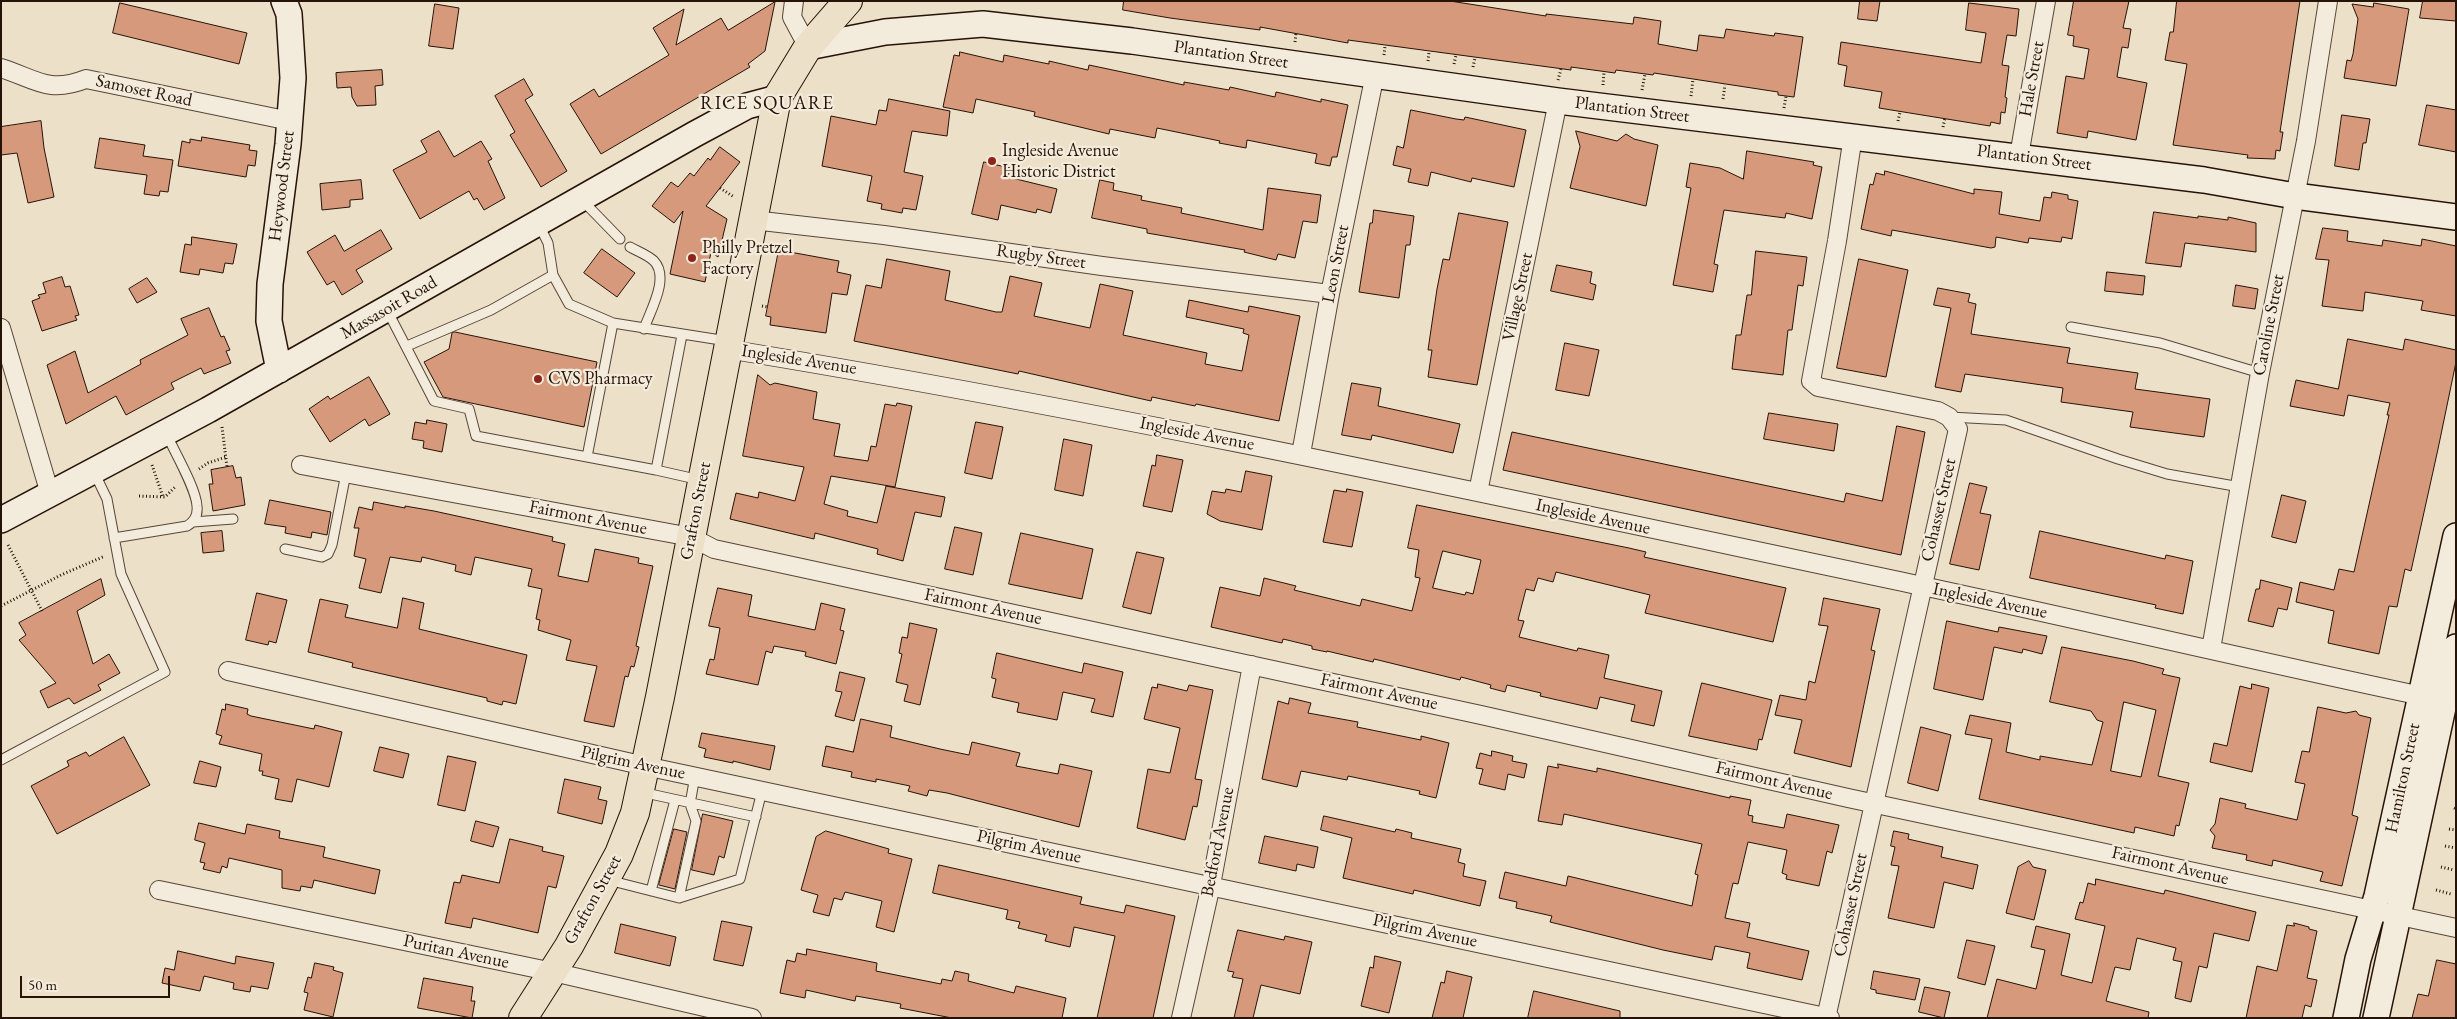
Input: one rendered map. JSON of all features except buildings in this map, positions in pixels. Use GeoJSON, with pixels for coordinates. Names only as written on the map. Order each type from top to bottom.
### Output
{"type":"FeatureCollection","features":[{"type":"Feature","properties":{"kind":"highway","name":"Grafton Street"},"geometry":{"type":"LineString","coordinates":[[523,1018],[553,972],[606,879],[635,813],[777,98],[808,46],[848,1]]}},
{"type":"Feature","properties":{"kind":"street"},"geometry":{"type":"LineString","coordinates":[[794,1],[792,18],[808,46]]}},
{"type":"Feature","properties":{"kind":"street","name":"Hale Street"},"geometry":{"type":"LineString","coordinates":[[2019,156],[2046,1]]}},
{"type":"Feature","properties":{"kind":"street","name":"Caroline Street"},"geometry":{"type":"LineString","coordinates":[[2211,650],[2260,373],[2306,141],[2328,1]]}},
{"type":"Feature","properties":{"kind":"street","name":"Heywood Street"},"geometry":{"type":"LineString","coordinates":[[279,370],[270,321],[270,284],[290,121],[293,78],[287,6]]}},
{"type":"Feature","properties":{"kind":"street","name":"Plantation Street"},"geometry":{"type":"LineString","coordinates":[[808,46],[885,32],[978,24],[1380,66],[1558,90],[1854,136],[2204,180],[2295,196],[2456,217]]}},
{"type":"Feature","properties":{"kind":"street","name":"Leon Street"},"geometry":{"type":"LineString","coordinates":[[1301,454],[1330,294],[1380,66]]}},
{"type":"Feature","properties":{"kind":"street","name":"Samoset Road"},"geometry":{"type":"LineString","coordinates":[[1,68],[48,86],[72,85],[86,79],[290,121]]}},
{"type":"Feature","properties":{"kind":"street","name":"Village Street"},"geometry":{"type":"LineString","coordinates":[[1478,492],[1558,90]]}},
{"type":"Feature","properties":{"kind":"street","name":"Massasoit Road"},"geometry":{"type":"LineString","coordinates":[[1,520],[166,433],[747,106],[777,98]]}},
{"type":"Feature","properties":{"kind":"street"},"geometry":{"type":"LineString","coordinates":[[1854,136],[1811,380],[1818,388],[1938,411],[1949,417]]}},
{"type":"Feature","properties":{"kind":"street","name":"Rugby Street"},"geometry":{"type":"LineString","coordinates":[[753,220],[884,235],[1089,264],[1330,294]]}},
{"type":"Feature","properties":{"kind":"street"},"geometry":{"type":"LineString","coordinates":[[1,328],[50,494]]}},
{"type":"Feature","properties":{"kind":"street","name":"Ingleside Avenue"},"geometry":{"type":"LineString","coordinates":[[728,345],[1301,454],[1922,586],[2450,702]]}},
{"type":"Feature","properties":{"kind":"street","name":"Cohasset Street"},"geometry":{"type":"LineString","coordinates":[[1828,1017],[1873,802],[1958,429],[1949,417]]}},
{"type":"Feature","properties":{"kind":"street","name":"Fairmont Avenue"},"geometry":{"type":"LineString","coordinates":[[301,465],[690,537],[714,549],[2456,928]]}},
{"type":"Feature","properties":{"kind":"street","name":"Hamilton Street"},"geometry":{"type":"LineString","coordinates":[[2346,1018],[2358,959],[2373,911],[2456,536]]}},
{"type":"Feature","properties":{"kind":"street","name":"Hamilton Street"},"geometry":{"type":"LineString","coordinates":[[2376,1018],[2398,916],[2450,702],[2456,647]]}},
{"type":"Feature","properties":{"kind":"street","name":"Bedford Avenue"},"geometry":{"type":"LineString","coordinates":[[1181,1018],[1211,885],[1252,665]]}},
{"type":"Feature","properties":{"kind":"street","name":"Pilgrim Avenue"},"geometry":{"type":"LineString","coordinates":[[228,671],[642,779],[694,776],[1828,1017]]}},
{"type":"Feature","properties":{"kind":"street","name":"Puritan Avenue"},"geometry":{"type":"LineString","coordinates":[[159,890],[553,972],[752,1018]]}},
{"type":"Feature","properties":{"kind":"lane"},"geometry":{"type":"LineString","coordinates":[[581,199],[620,238]]}},
{"type":"Feature","properties":{"kind":"lane"},"geometry":{"type":"LineString","coordinates":[[537,223],[548,243],[553,275],[568,304],[613,323],[728,345]]}},
{"type":"Feature","properties":{"kind":"lane"},"geometry":{"type":"LineString","coordinates":[[630,247],[654,261],[661,274],[660,283],[644,328]]}},
{"type":"Feature","properties":{"kind":"lane"},"geometry":{"type":"LineString","coordinates":[[406,346],[491,310],[553,275]]}},
{"type":"Feature","properties":{"kind":"lane"},"geometry":{"type":"LineString","coordinates":[[386,309],[434,401],[469,409],[476,436],[702,480]]}},
{"type":"Feature","properties":{"kind":"lane"},"geometry":{"type":"LineString","coordinates":[[587,457],[613,323]]}},
{"type":"Feature","properties":{"kind":"lane"},"geometry":{"type":"LineString","coordinates":[[2070,327],[2160,343],[2260,373]]}},
{"type":"Feature","properties":{"kind":"lane"},"geometry":{"type":"LineString","coordinates":[[656,470],[682,335]]}},
{"type":"Feature","properties":{"kind":"lane"},"geometry":{"type":"LineString","coordinates":[[1949,417],[2006,420],[2167,474],[2240,486]]}},
{"type":"Feature","properties":{"kind":"lane"},"geometry":{"type":"LineString","coordinates":[[166,433],[198,507],[193,522]]}},
{"type":"Feature","properties":{"kind":"lane"},"geometry":{"type":"LineString","coordinates":[[1,760],[165,672],[121,574],[107,499],[94,472]]}},
{"type":"Feature","properties":{"kind":"lane"},"geometry":{"type":"LineString","coordinates":[[285,549],[322,557],[328,554],[332,545],[346,473]]}},
{"type":"Feature","properties":{"kind":"lane"},"geometry":{"type":"LineString","coordinates":[[114,538],[187,526],[193,522],[233,518]]}},
{"type":"Feature","properties":{"kind":"lane"},"geometry":{"type":"LineString","coordinates":[[680,898],[696,821],[690,804],[694,776]]}},
{"type":"Feature","properties":{"kind":"lane"},"geometry":{"type":"LineString","coordinates":[[642,779],[675,800],[756,817]]}},
{"type":"Feature","properties":{"kind":"lane"},"geometry":{"type":"LineString","coordinates":[[606,879],[680,898],[740,879],[762,791]]}},
{"type":"Feature","properties":{"kind":"lane"},"geometry":{"type":"LineString","coordinates":[[651,891],[675,800]]}},
{"type":"Feature","properties":{"kind":"path"},"geometry":{"type":"LineString","coordinates":[[1294,45],[1296,33]]}},
{"type":"Feature","properties":{"kind":"path"},"geometry":{"type":"LineString","coordinates":[[1380,66],[1385,46]]}},
{"type":"Feature","properties":{"kind":"path"},"geometry":{"type":"LineString","coordinates":[[1428,62],[1429,52]]}},
{"type":"Feature","properties":{"kind":"path"},"geometry":{"type":"LineString","coordinates":[[1454,66],[1456,55]]}},
{"type":"Feature","properties":{"kind":"path"},"geometry":{"type":"LineString","coordinates":[[1473,68],[1475,58]]}},
{"type":"Feature","properties":{"kind":"path"},"geometry":{"type":"LineString","coordinates":[[1558,90],[1561,69]]}},
{"type":"Feature","properties":{"kind":"path"},"geometry":{"type":"LineString","coordinates":[[1603,85],[1604,72]]}},
{"type":"Feature","properties":{"kind":"path"},"geometry":{"type":"LineString","coordinates":[[1642,90],[1645,74]]}},
{"type":"Feature","properties":{"kind":"path"},"geometry":{"type":"LineString","coordinates":[[1691,96],[1693,79]]}},
{"type":"Feature","properties":{"kind":"path"},"geometry":{"type":"LineString","coordinates":[[1723,100],[1725,85]]}},
{"type":"Feature","properties":{"kind":"path"},"geometry":{"type":"LineString","coordinates":[[1784,108],[1786,96]]}},
{"type":"Feature","properties":{"kind":"path"},"geometry":{"type":"LineString","coordinates":[[1898,124],[1900,112]]}},
{"type":"Feature","properties":{"kind":"path"},"geometry":{"type":"LineString","coordinates":[[1943,129],[1944,118]]}},
{"type":"Feature","properties":{"kind":"path"},"geometry":{"type":"LineString","coordinates":[[720,188],[736,198]]}},
{"type":"Feature","properties":{"kind":"path"},"geometry":{"type":"LineString","coordinates":[[772,251],[778,252]]}},
{"type":"Feature","properties":{"kind":"path"},"geometry":{"type":"LineString","coordinates":[[762,306],[768,307]]}},
{"type":"Feature","properties":{"kind":"path"},"geometry":{"type":"LineString","coordinates":[[222,427],[227,467]]}},
{"type":"Feature","properties":{"kind":"path"},"geometry":{"type":"LineString","coordinates":[[139,496],[163,497],[208,463],[226,457]]}},
{"type":"Feature","properties":{"kind":"path"},"geometry":{"type":"LineString","coordinates":[[152,465],[163,497]]}},
{"type":"Feature","properties":{"kind":"path"},"geometry":{"type":"LineString","coordinates":[[8,545],[42,611]]}},
{"type":"Feature","properties":{"kind":"path"},"geometry":{"type":"LineString","coordinates":[[1,606],[31,589],[117,551]]}},
{"type":"Feature","properties":{"kind":"path"},"geometry":{"type":"LineString","coordinates":[[2449,828],[2456,830]]}},
{"type":"Feature","properties":{"kind":"path"},"geometry":{"type":"LineString","coordinates":[[2445,846],[2456,848]]}},
{"type":"Feature","properties":{"kind":"path"},"geometry":{"type":"LineString","coordinates":[[2441,866],[2454,870]]}},
{"type":"Feature","properties":{"kind":"path"},"geometry":{"type":"LineString","coordinates":[[2436,890],[2451,894]]}},
{"type":"Feature","properties":{"kind":"place","name":"Ingleside Avenue Historic District"},"geometry":{"type":"Point","coordinates":[992,161]}},
{"type":"Feature","properties":{"kind":"place","name":"Philly Pretzel Factory"},"geometry":{"type":"Point","coordinates":[692,258]}},
{"type":"Feature","properties":{"kind":"place","name":"CVS Pharmacy"},"geometry":{"type":"Point","coordinates":[538,379]}},
{"type":"Feature","properties":{"kind":"district","name":"RICE SQUARE"},"geometry":{"type":"Point","coordinates":[767,104]}}]}
